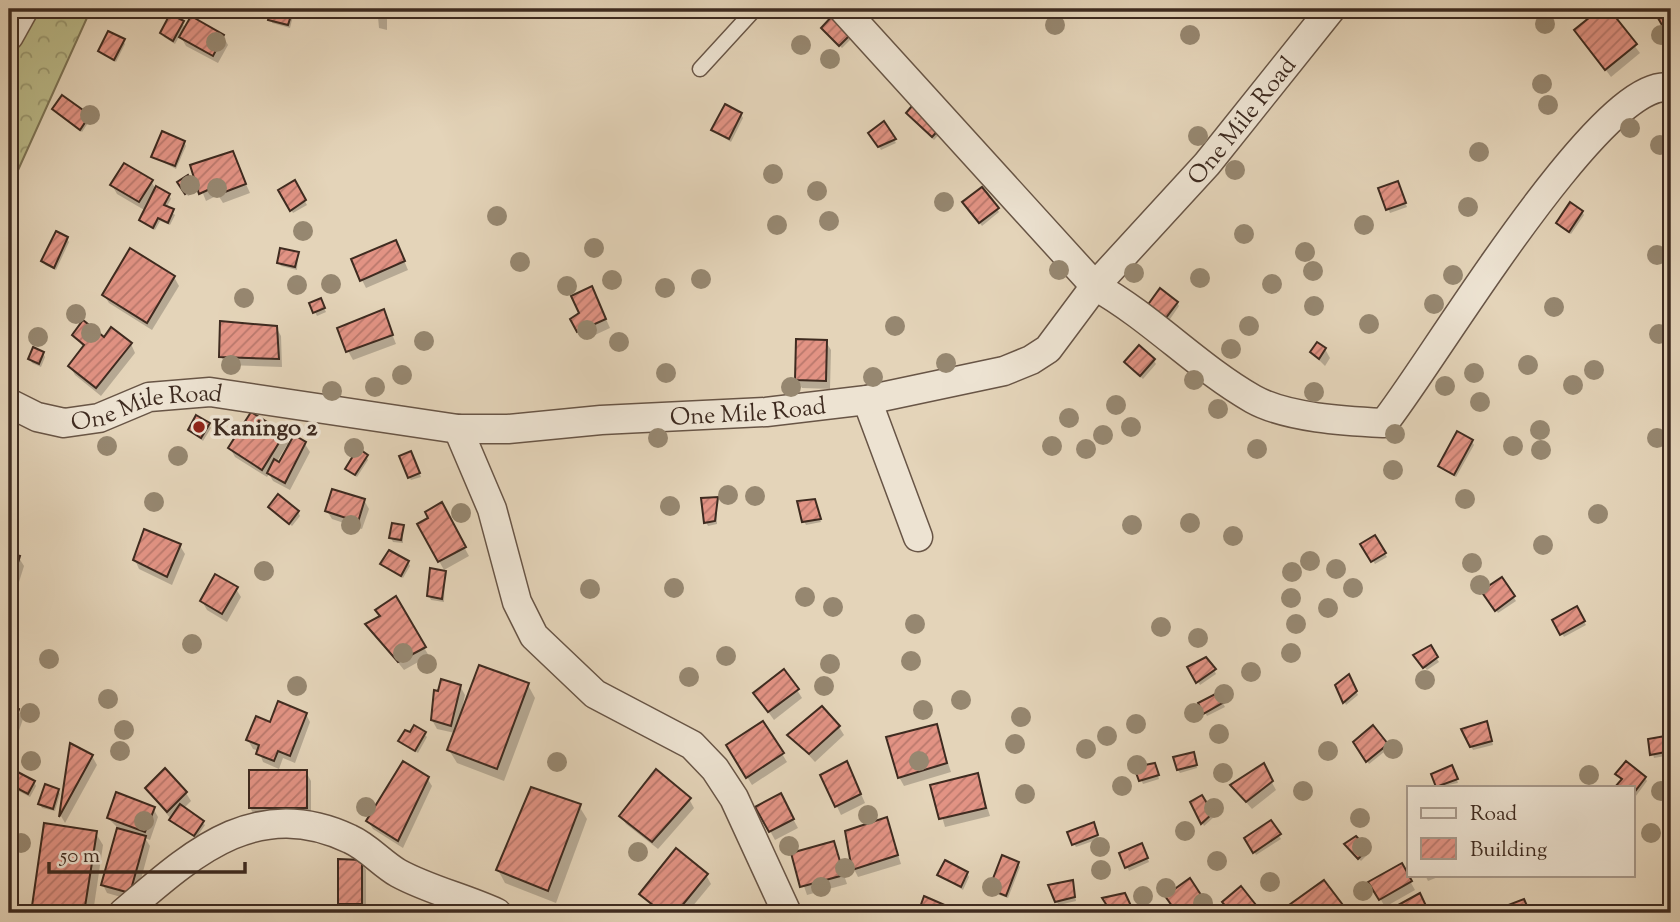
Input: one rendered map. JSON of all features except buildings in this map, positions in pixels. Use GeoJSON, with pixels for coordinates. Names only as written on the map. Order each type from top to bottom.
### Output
{"type":"FeatureCollection","features":[{"type":"Feature","properties":{"kind":"street"},"geometry":{"type":"LineString","coordinates":[[9,36],[24,9]]}},
{"type":"Feature","properties":{"kind":"street"},"geometry":{"type":"LineString","coordinates":[[844,9],[1095,286],[1134,308],[1254,400],[1292,412],[1332,419],[1384,422],[1468,297],[1547,190],[1600,130],[1643,94],[1671,88]]}},
{"type":"Feature","properties":{"kind":"street","name":"One Mile Road"},"geometry":{"type":"LineString","coordinates":[[9,403],[37,417],[64,423],[99,418],[149,397],[210,392],[458,429],[766,412],[867,400],[1004,371],[1031,360],[1048,349],[1095,286],[1207,164],[1331,9]]}},
{"type":"Feature","properties":{"kind":"street"},"geometry":{"type":"LineString","coordinates":[[867,400],[918,537]]}},
{"type":"Feature","properties":{"kind":"street"},"geometry":{"type":"LineString","coordinates":[[458,429],[492,509],[517,602],[534,636],[595,694],[692,745],[715,769],[734,798],[787,913]]}},
{"type":"Feature","properties":{"kind":"street"},"geometry":{"type":"LineString","coordinates":[[123,913],[209,845],[232,832],[257,825],[297,825],[351,839],[397,872],[497,913]]}},
{"type":"Feature","properties":{"kind":"lane"},"geometry":{"type":"LineString","coordinates":[[700,69],[755,9]]}},
{"type":"Feature","properties":{"kind":"green space"},"geometry":{"type":"Polygon","coordinates":[[[9,9],[91,9],[9,190],[9,9]]]}},
{"type":"Feature","properties":{"kind":"place","name":"Kaningo 2"},"geometry":{"type":"Point","coordinates":[199,427]}}]}
